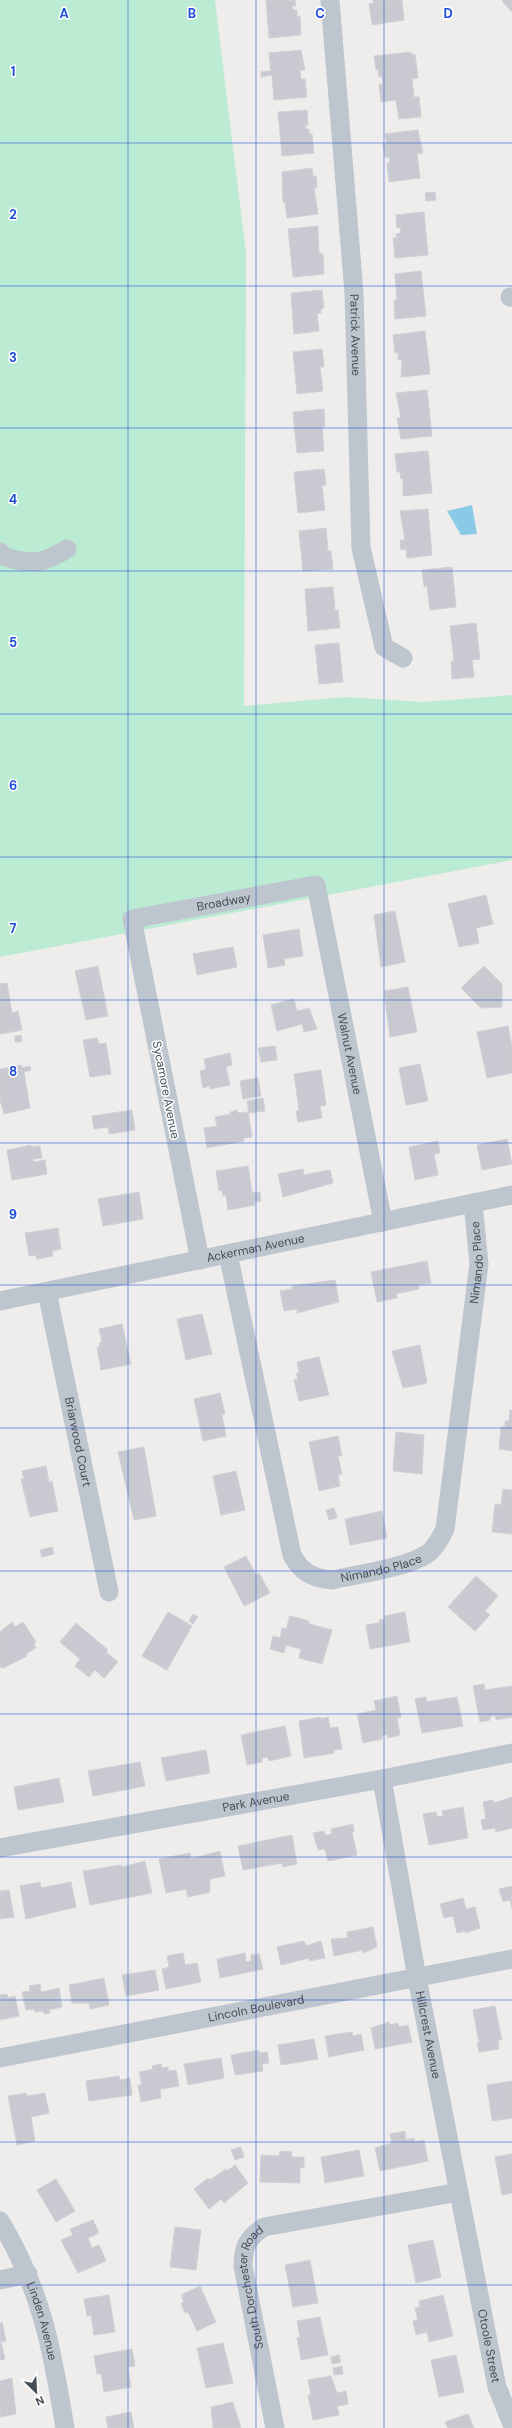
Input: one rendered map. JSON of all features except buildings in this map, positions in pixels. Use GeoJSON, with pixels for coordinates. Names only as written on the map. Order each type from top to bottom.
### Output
{"type":"FeatureCollection","features":[{"type":"Feature","properties":{"kind":"street","name":"Patrick Avenue"},"geometry":{"type":"LineString","coordinates":[[330,0],[354,293],[361,548],[384,647],[403,658]]}},
{"type":"Feature","properties":{"kind":"street"},"geometry":{"type":"LineString","coordinates":[[0,552],[4,557],[33,564],[47,560],[67,549]]}},
{"type":"Feature","properties":{"kind":"street","name":"Broadway"},"geometry":{"type":"LineString","coordinates":[[132,919],[316,885]]}},
{"type":"Feature","properties":{"kind":"street","name":"Walnut Avenue"},"geometry":{"type":"LineString","coordinates":[[316,885],[383,1222]]}},
{"type":"Feature","properties":{"kind":"street","name":"Sycamore Avenue"},"geometry":{"type":"LineString","coordinates":[[132,919],[200,1260]]}},
{"type":"Feature","properties":{"kind":"street","name":"Ackerman Avenue"},"geometry":{"type":"LineString","coordinates":[[0,1301],[512,1195]]}},
{"type":"Feature","properties":{"kind":"street","name":"Nimando Place"},"geometry":{"type":"LineString","coordinates":[[228,1254],[292,1555],[297,1565],[307,1574],[318,1579],[332,1580],[415,1561],[428,1553],[438,1542],[445,1529],[479,1264],[473,1203]]}},
{"type":"Feature","properties":{"kind":"street","name":"Briarwood Court"},"geometry":{"type":"LineString","coordinates":[[47,1292],[109,1592]]}},
{"type":"Feature","properties":{"kind":"street","name":"Park Avenue"},"geometry":{"type":"LineString","coordinates":[[0,1848],[382,1779],[512,1753]]}},
{"type":"Feature","properties":{"kind":"street","name":"Hillcrest Avenue"},"geometry":{"type":"LineString","coordinates":[[382,1779],[417,1978],[478,2290]]}},
{"type":"Feature","properties":{"kind":"street","name":"Lincoln Boulevard"},"geometry":{"type":"LineString","coordinates":[[0,2058],[512,1959]]}},
{"type":"Feature","properties":{"kind":"street","name":"South Dorchester Road"},"geometry":{"type":"LineString","coordinates":[[275,2428],[243,2266],[243,2253],[247,2242],[255,2233],[264,2227],[459,2192]]}},
{"type":"Feature","properties":{"kind":"street","name":"Linden Avenue"},"geometry":{"type":"LineString","coordinates":[[0,2221],[28,2274],[42,2312],[53,2353],[65,2428]]}},
{"type":"Feature","properties":{"kind":"street"},"geometry":{"type":"LineString","coordinates":[[0,2280],[28,2274]]}},
{"type":"Feature","properties":{"kind":"street","name":"Otoole Street"},"geometry":{"type":"LineString","coordinates":[[478,2290],[498,2387],[512,2424]]}},
{"type":"Feature","properties":{"kind":"green space"},"geometry":{"type":"Polygon","coordinates":[[[0,0],[215,0],[246,254],[244,706],[346,697],[423,702],[512,695],[512,860],[0,957],[0,0]]]}},
{"type":"Feature","properties":{"kind":"water"},"geometry":{"type":"Polygon","coordinates":[[[472,505],[477,534],[461,535],[447,511],[472,505]]]}}]}
